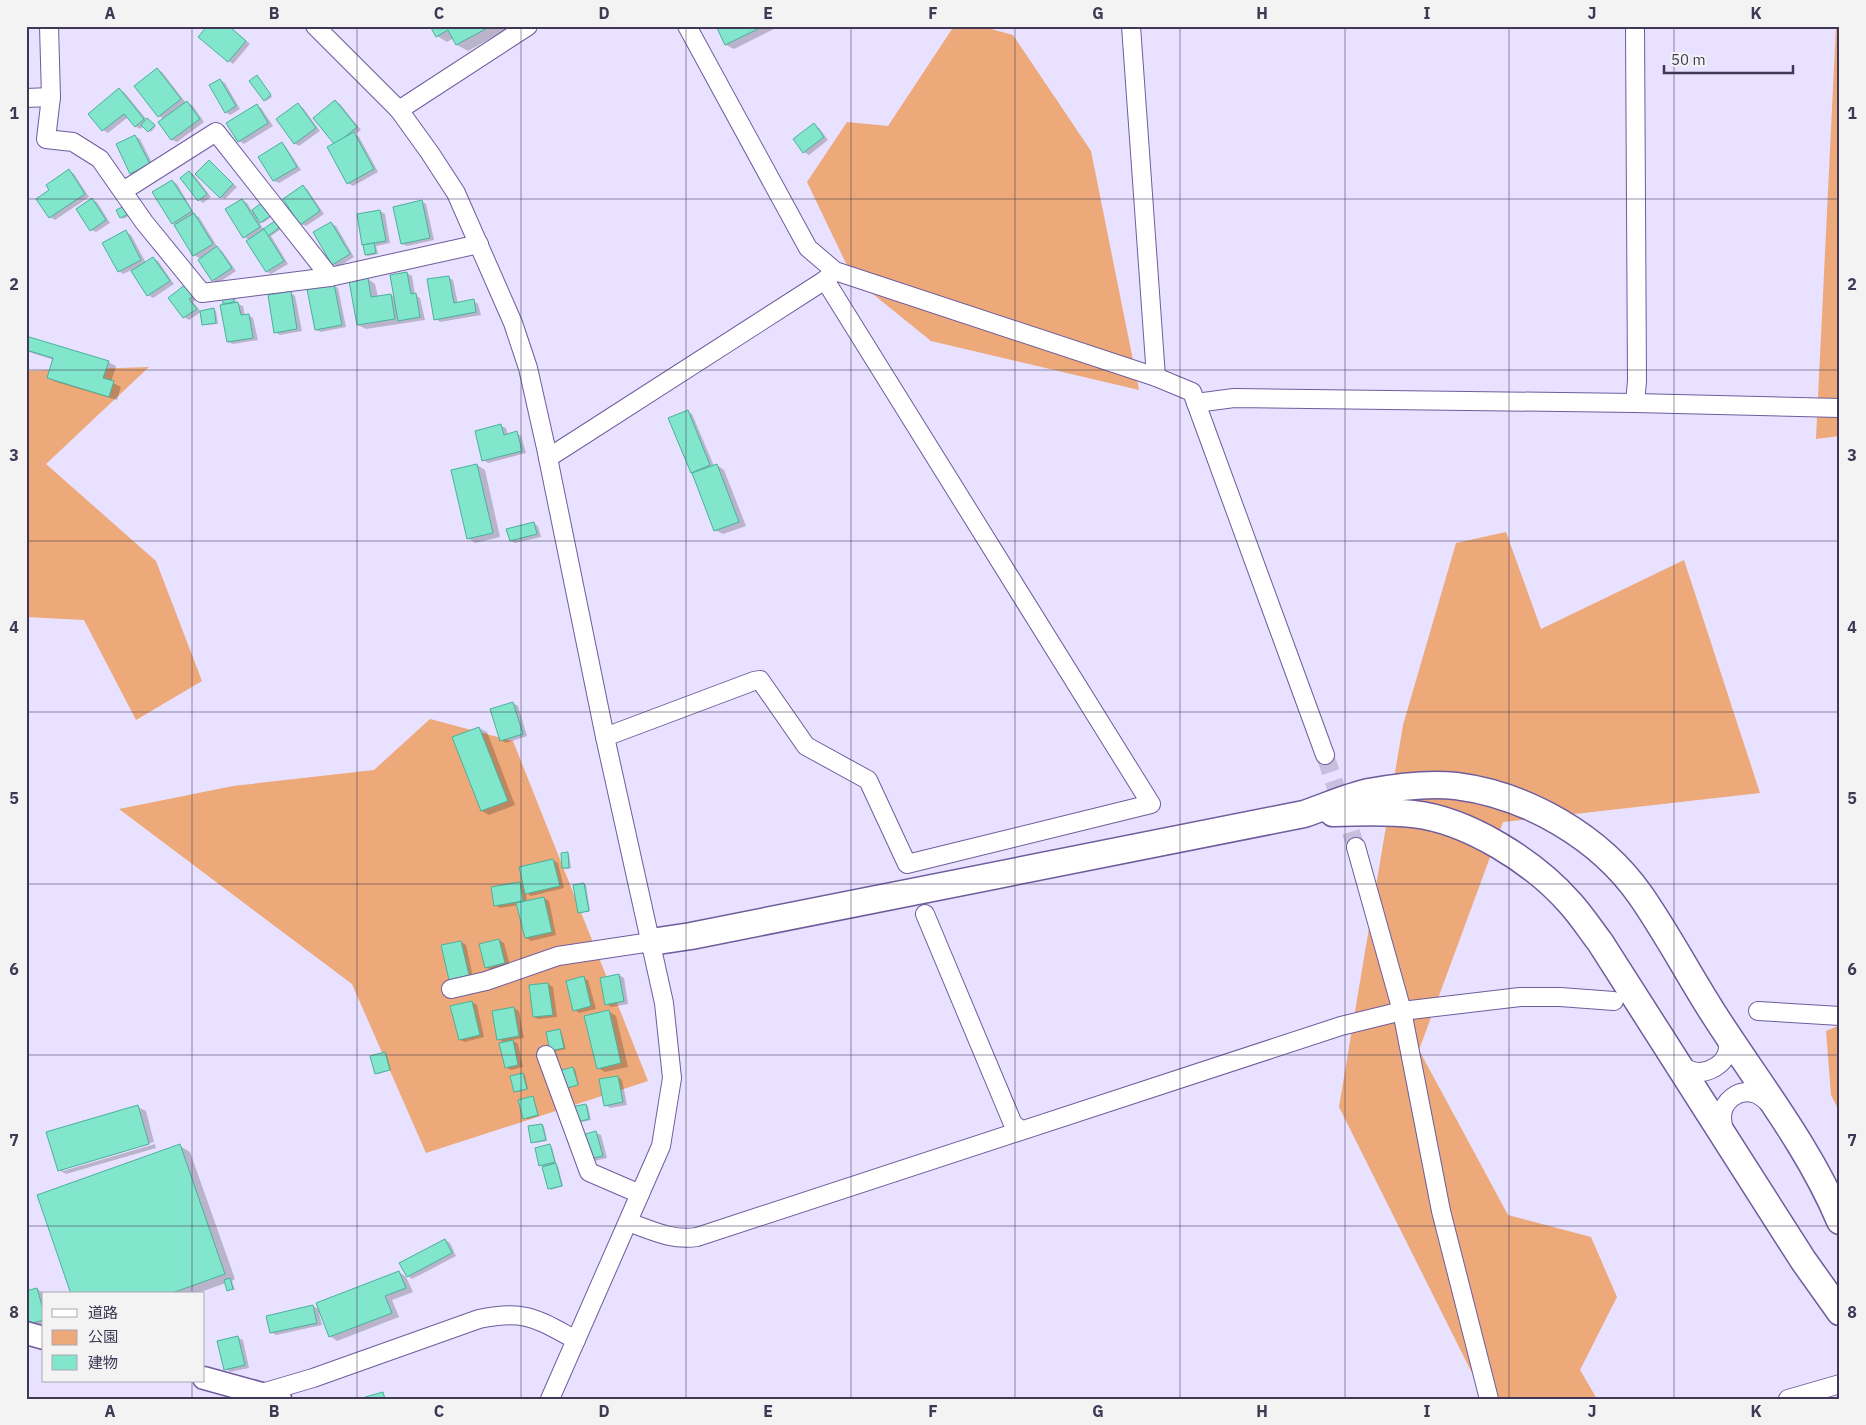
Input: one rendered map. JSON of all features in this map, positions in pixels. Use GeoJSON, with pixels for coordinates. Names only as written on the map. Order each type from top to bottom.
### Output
{"type":"FeatureCollection","features":[{"type":"Feature","properties":{"kind":"highway"},"geometry":{"type":"LineString","coordinates":[[651,942],[691,936],[1304,814],[1367,793],[1407,787],[1455,786],[1501,795],[1537,811],[1574,831],[1613,862],[1641,895],[1726,1032],[1776,1108],[1820,1180],[1840,1220]]}},
{"type":"Feature","properties":{"kind":"highway"},"geometry":{"type":"LineString","coordinates":[[1304,814],[1373,812],[1415,814],[1462,826],[1501,847],[1535,869],[1570,902],[1600,942],[1803,1260],[1840,1312]]}},
{"type":"Feature","properties":{"kind":"main road"},"geometry":{"type":"LineString","coordinates":[[26,1333],[42,1337]]}},
{"type":"Feature","properties":{"kind":"main road"},"geometry":{"type":"LineString","coordinates":[[205,1378],[272,1396]]}},
{"type":"Feature","properties":{"kind":"street"},"geometry":{"type":"LineString","coordinates":[[49,26],[51,97],[46,138],[73,142],[100,159],[144,222],[202,293],[330,277],[479,244]]}},
{"type":"Feature","properties":{"kind":"street"},"geometry":{"type":"LineString","coordinates":[[316,26],[399,110],[456,194],[512,323],[528,368],[605,737],[664,1003],[672,1078],[661,1146],[550,1399]]}},
{"type":"Feature","properties":{"kind":"street"},"geometry":{"type":"LineString","coordinates":[[399,110],[528,26]]}},
{"type":"Feature","properties":{"kind":"street"},"geometry":{"type":"LineString","coordinates":[[605,737],[760,680],[806,746],[868,780],[907,864],[1151,804],[830,276],[808,248],[687,26]]}},
{"type":"Feature","properties":{"kind":"street"},"geometry":{"type":"LineString","coordinates":[[1131,26],[1156,377]]}},
{"type":"Feature","properties":{"kind":"street"},"geometry":{"type":"LineString","coordinates":[[1635,26],[1637,381],[1635,403]]}},
{"type":"Feature","properties":{"kind":"street"},"geometry":{"type":"LineString","coordinates":[[26,98],[51,97]]}},
{"type":"Feature","properties":{"kind":"street"},"geometry":{"type":"LineString","coordinates":[[123,191],[216,132],[330,277]]}},
{"type":"Feature","properties":{"kind":"street"},"geometry":{"type":"LineString","coordinates":[[830,276],[1156,377],[1192,392],[1325,755]]}},
{"type":"Feature","properties":{"kind":"street"},"geometry":{"type":"LineString","coordinates":[[548,458],[830,276]]}},
{"type":"Feature","properties":{"kind":"street"},"geometry":{"type":"LineString","coordinates":[[1196,403],[1234,398],[1635,403],[1840,408]]}},
{"type":"Feature","properties":{"kind":"street"},"geometry":{"type":"LineString","coordinates":[[1356,847],[1402,1012],[1441,1211],[1489,1399]]}},
{"type":"Feature","properties":{"kind":"street"},"geometry":{"type":"LineString","coordinates":[[925,914],[1013,1124],[1022,1130]]}},
{"type":"Feature","properties":{"kind":"street"},"geometry":{"type":"LineString","coordinates":[[451,989],[486,982],[558,956],[651,942]]}},
{"type":"Feature","properties":{"kind":"street"},"geometry":{"type":"LineString","coordinates":[[628,1222],[669,1237],[685,1239],[697,1237],[1341,1026],[1402,1012],[1520,998],[1560,997],[1614,1001]]}},
{"type":"Feature","properties":{"kind":"street"},"geometry":{"type":"LineString","coordinates":[[1758,1011],[1840,1016]]}},
{"type":"Feature","properties":{"kind":"street"},"geometry":{"type":"LineString","coordinates":[[1678,1064],[1693,1072],[1705,1072],[1717,1066],[1724,1059],[1728,1049],[1726,1032]]}},
{"type":"Feature","properties":{"kind":"street"},"geometry":{"type":"LineString","coordinates":[[546,1055],[589,1172],[640,1194]]}},
{"type":"Feature","properties":{"kind":"street"},"geometry":{"type":"LineString","coordinates":[[1725,1138],[1722,1116],[1724,1106],[1730,1098],[1742,1092],[1754,1093],[1776,1108]]}},
{"type":"Feature","properties":{"kind":"street"},"geometry":{"type":"LineString","coordinates":[[272,1396],[314,1378],[491,1316],[523,1315],[536,1318],[576,1340]]}},
{"type":"Feature","properties":{"kind":"street"},"geometry":{"type":"LineString","coordinates":[[1788,1399],[1840,1384]]}},
{"type":"Feature","properties":{"kind":"green space"},"geometry":{"type":"Polygon","coordinates":[[[954,26],[980,26],[1013,35],[1091,151],[1139,390],[931,341],[853,278],[807,182],[847,122],[888,126],[954,26]]]}},
{"type":"Feature","properties":{"kind":"green space"},"geometry":{"type":"Polygon","coordinates":[[[1836,26],[1840,26],[1840,436],[1816,439],[1836,26]]]}},
{"type":"Feature","properties":{"kind":"green space"},"geometry":{"type":"Polygon","coordinates":[[[149,367],[46,464],[156,561],[202,681],[136,720],[84,620],[26,617],[26,371],[149,367]]]}},
{"type":"Feature","properties":{"kind":"green space"},"geometry":{"type":"Polygon","coordinates":[[[1506,532],[1541,629],[1684,560],[1760,793],[1503,822],[1419,1050],[1508,1215],[1591,1237],[1617,1297],[1580,1370],[1597,1399],[1485,1399],[1339,1107],[1403,725],[1456,543],[1506,532]]]}},
{"type":"Feature","properties":{"kind":"green space"},"geometry":{"type":"Polygon","coordinates":[[[430,719],[513,741],[648,1081],[426,1153],[352,984],[119,809],[233,786],[374,770],[430,719]]]}},
{"type":"Feature","properties":{"kind":"green space"},"geometry":{"type":"Polygon","coordinates":[[[1840,1025],[1840,1113],[1831,1095],[1826,1031],[1840,1025]]]}},
{"type":"Feature","properties":{"kind":"building"},"geometry":{"type":"Polygon","coordinates":[[[207,26],[229,26],[246,41],[228,62],[198,37],[207,26]]]}},
{"type":"Feature","properties":{"kind":"building"},"geometry":{"type":"Polygon","coordinates":[[[430,26],[491,26],[456,45],[448,30],[436,37],[430,26]]]}},
{"type":"Feature","properties":{"kind":"building"},"geometry":{"type":"Polygon","coordinates":[[[716,26],[764,26],[725,45],[716,26]]]}},
{"type":"Feature","properties":{"kind":"building"},"geometry":{"type":"Polygon","coordinates":[[[157,68],[181,99],[158,117],[134,86],[157,68]]]}},
{"type":"Feature","properties":{"kind":"building"},"geometry":{"type":"Polygon","coordinates":[[[257,75],[271,95],[264,101],[249,81],[257,75]]]}},
{"type":"Feature","properties":{"kind":"building"},"geometry":{"type":"Polygon","coordinates":[[[220,79],[236,106],[225,113],[209,85],[220,79]]]}},
{"type":"Feature","properties":{"kind":"building"},"geometry":{"type":"Polygon","coordinates":[[[119,88],[144,119],[135,127],[124,114],[102,131],[88,114],[119,88]]]}},
{"type":"Feature","properties":{"kind":"building"},"geometry":{"type":"Polygon","coordinates":[[[335,100],[357,127],[335,145],[313,118],[335,100]]]}},
{"type":"Feature","properties":{"kind":"building"},"geometry":{"type":"Polygon","coordinates":[[[187,101],[200,119],[171,140],[158,122],[187,101]]]}},
{"type":"Feature","properties":{"kind":"building"},"geometry":{"type":"Polygon","coordinates":[[[298,103],[316,128],[294,144],[276,119],[298,103]]]}},
{"type":"Feature","properties":{"kind":"building"},"geometry":{"type":"Polygon","coordinates":[[[257,104],[268,123],[238,142],[226,123],[257,104]]]}},
{"type":"Feature","properties":{"kind":"building"},"geometry":{"type":"Polygon","coordinates":[[[147,118],[155,125],[148,132],[141,125],[147,118]]]}},
{"type":"Feature","properties":{"kind":"building"},"geometry":{"type":"Polygon","coordinates":[[[814,123],[824,137],[803,153],[793,139],[814,123]]]}},
{"type":"Feature","properties":{"kind":"building"},"geometry":{"type":"Polygon","coordinates":[[[354,132],[374,169],[347,184],[327,147],[354,132]]]}},
{"type":"Feature","properties":{"kind":"building"},"geometry":{"type":"Polygon","coordinates":[[[135,135],[150,164],[130,174],[116,144],[135,135]]]}},
{"type":"Feature","properties":{"kind":"building"},"geometry":{"type":"Polygon","coordinates":[[[282,142],[297,167],[273,181],[258,157],[282,142]]]}},
{"type":"Feature","properties":{"kind":"building"},"geometry":{"type":"Polygon","coordinates":[[[209,160],[233,184],[220,198],[195,174],[209,160]]]}},
{"type":"Feature","properties":{"kind":"building"},"geometry":{"type":"Polygon","coordinates":[[[69,169],[85,194],[49,218],[36,199],[49,190],[46,185],[69,169]]]}},
{"type":"Feature","properties":{"kind":"building"},"geometry":{"type":"Polygon","coordinates":[[[189,171],[207,194],[198,201],[180,178],[189,171]]]}},
{"type":"Feature","properties":{"kind":"building"},"geometry":{"type":"Polygon","coordinates":[[[172,180],[192,211],[172,224],[152,192],[172,180]]]}},
{"type":"Feature","properties":{"kind":"building"},"geometry":{"type":"Polygon","coordinates":[[[303,185],[320,211],[300,225],[283,199],[303,185]]]}},
{"type":"Feature","properties":{"kind":"building"},"geometry":{"type":"Polygon","coordinates":[[[92,198],[106,220],[90,231],[76,209],[92,198]]]}},
{"type":"Feature","properties":{"kind":"building"},"geometry":{"type":"Polygon","coordinates":[[[242,199],[260,227],[243,238],[225,209],[242,199]]]}},
{"type":"Feature","properties":{"kind":"building"},"geometry":{"type":"Polygon","coordinates":[[[422,200],[430,238],[401,244],[393,207],[422,200]]]}},
{"type":"Feature","properties":{"kind":"building"},"geometry":{"type":"Polygon","coordinates":[[[264,201],[273,214],[260,223],[252,210],[264,201]]]}},
{"type":"Feature","properties":{"kind":"building"},"geometry":{"type":"Polygon","coordinates":[[[131,203],[135,211],[120,218],[116,210],[131,203]]]}},
{"type":"Feature","properties":{"kind":"building"},"geometry":{"type":"Polygon","coordinates":[[[380,210],[386,241],[362,245],[357,214],[380,210]]]}},
{"type":"Feature","properties":{"kind":"building"},"geometry":{"type":"Polygon","coordinates":[[[194,213],[213,244],[193,256],[174,225],[194,213]]]}},
{"type":"Feature","properties":{"kind":"building"},"geometry":{"type":"Polygon","coordinates":[[[275,221],[280,227],[268,236],[263,229],[275,221]]]}},
{"type":"Feature","properties":{"kind":"building"},"geometry":{"type":"Polygon","coordinates":[[[331,222],[350,254],[332,265],[313,232],[331,222]]]}},
{"type":"Feature","properties":{"kind":"building"},"geometry":{"type":"Polygon","coordinates":[[[264,229],[284,261],[266,272],[246,241],[264,229]]]}},
{"type":"Feature","properties":{"kind":"building"},"geometry":{"type":"Polygon","coordinates":[[[126,230],[141,260],[118,272],[102,243],[126,230]]]}},
{"type":"Feature","properties":{"kind":"building"},"geometry":{"type":"Polygon","coordinates":[[[374,243],[376,253],[365,255],[363,245],[374,243]]]}},
{"type":"Feature","properties":{"kind":"building"},"geometry":{"type":"Polygon","coordinates":[[[217,246],[232,268],[212,281],[198,260],[217,246]]]}},
{"type":"Feature","properties":{"kind":"building"},"geometry":{"type":"Polygon","coordinates":[[[153,257],[170,281],[147,296],[131,271],[153,257]]]}},
{"type":"Feature","properties":{"kind":"building"},"geometry":{"type":"Polygon","coordinates":[[[407,272],[411,294],[416,293],[420,317],[398,321],[390,275],[407,272]]]}},
{"type":"Feature","properties":{"kind":"building"},"geometry":{"type":"Polygon","coordinates":[[[449,276],[454,303],[474,299],[476,312],[434,320],[427,279],[449,276]]]}},
{"type":"Feature","properties":{"kind":"building"},"geometry":{"type":"Polygon","coordinates":[[[368,278],[371,297],[391,294],[395,319],[357,325],[349,281],[368,278]]]}},
{"type":"Feature","properties":{"kind":"building"},"geometry":{"type":"Polygon","coordinates":[[[191,280],[199,292],[189,299],[197,309],[183,318],[168,298],[191,280]]]}},
{"type":"Feature","properties":{"kind":"building"},"geometry":{"type":"Polygon","coordinates":[[[334,284],[342,325],[315,330],[307,289],[334,284]]]}},
{"type":"Feature","properties":{"kind":"building"},"geometry":{"type":"Polygon","coordinates":[[[291,291],[297,329],[274,333],[268,295],[291,291]]]}},
{"type":"Feature","properties":{"kind":"building"},"geometry":{"type":"Polygon","coordinates":[[[233,295],[234,302],[223,304],[222,297],[233,295]]]}},
{"type":"Feature","properties":{"kind":"building"},"geometry":{"type":"Polygon","coordinates":[[[238,302],[241,315],[249,314],[253,338],[227,342],[220,305],[238,302]]]}},
{"type":"Feature","properties":{"kind":"building"},"geometry":{"type":"Polygon","coordinates":[[[214,308],[216,323],[202,325],[200,311],[214,308]]]}},
{"type":"Feature","properties":{"kind":"building"},"geometry":{"type":"Polygon","coordinates":[[[26,336],[109,361],[103,378],[114,381],[109,397],[47,378],[53,358],[26,350],[26,336]]]}},
{"type":"Feature","properties":{"kind":"building"},"geometry":{"type":"Polygon","coordinates":[[[688,410],[710,465],[691,473],[668,418],[688,410]]]}},
{"type":"Feature","properties":{"kind":"building"},"geometry":{"type":"Polygon","coordinates":[[[501,424],[504,435],[517,431],[522,451],[482,461],[475,431],[501,424]]]}},
{"type":"Feature","properties":{"kind":"building"},"geometry":{"type":"Polygon","coordinates":[[[477,464],[493,533],[467,539],[451,470],[477,464]]]}},
{"type":"Feature","properties":{"kind":"building"},"geometry":{"type":"Polygon","coordinates":[[[717,464],[739,522],[714,531],[692,473],[717,464]]]}},
{"type":"Feature","properties":{"kind":"building"},"geometry":{"type":"Polygon","coordinates":[[[534,522],[537,534],[510,541],[506,529],[534,522]]]}},
{"type":"Feature","properties":{"kind":"building"},"geometry":{"type":"Polygon","coordinates":[[[513,702],[523,734],[500,741],[490,709],[513,702]]]}},
{"type":"Feature","properties":{"kind":"building"},"geometry":{"type":"Polygon","coordinates":[[[479,727],[508,801],[481,811],[452,737],[479,727]]]}},
{"type":"Feature","properties":{"kind":"building"},"geometry":{"type":"Polygon","coordinates":[[[568,852],[569,868],[562,868],[561,853],[568,852]]]}},
{"type":"Feature","properties":{"kind":"building"},"geometry":{"type":"Polygon","coordinates":[[[553,859],[560,886],[525,894],[519,867],[553,859]]]}},
{"type":"Feature","properties":{"kind":"building"},"geometry":{"type":"Polygon","coordinates":[[[520,882],[523,901],[494,906],[491,887],[520,882]]]}},
{"type":"Feature","properties":{"kind":"building"},"geometry":{"type":"Polygon","coordinates":[[[584,883],[589,911],[578,913],[573,885],[584,883]]]}},
{"type":"Feature","properties":{"kind":"building"},"geometry":{"type":"Polygon","coordinates":[[[544,897],[552,932],[525,938],[516,903],[544,897]]]}},
{"type":"Feature","properties":{"kind":"building"},"geometry":{"type":"Polygon","coordinates":[[[499,939],[505,963],[485,968],[479,944],[499,939]]]}},
{"type":"Feature","properties":{"kind":"building"},"geometry":{"type":"Polygon","coordinates":[[[461,941],[469,975],[449,980],[441,945],[461,941]]]}},
{"type":"Feature","properties":{"kind":"building"},"geometry":{"type":"Polygon","coordinates":[[[619,974],[624,1001],[605,1005],[600,978],[619,974]]]}},
{"type":"Feature","properties":{"kind":"building"},"geometry":{"type":"Polygon","coordinates":[[[584,976],[591,1006],[573,1011],[566,981],[584,976]]]}},
{"type":"Feature","properties":{"kind":"building"},"geometry":{"type":"Polygon","coordinates":[[[548,983],[553,1015],[533,1017],[529,985],[548,983]]]}},
{"type":"Feature","properties":{"kind":"building"},"geometry":{"type":"Polygon","coordinates":[[[472,1001],[480,1035],[459,1040],[450,1006],[472,1001]]]}},
{"type":"Feature","properties":{"kind":"building"},"geometry":{"type":"Polygon","coordinates":[[[514,1007],[519,1036],[497,1040],[492,1011],[514,1007]]]}},
{"type":"Feature","properties":{"kind":"building"},"geometry":{"type":"Polygon","coordinates":[[[609,1010],[621,1063],[597,1069],[584,1016],[609,1010]]]}},
{"type":"Feature","properties":{"kind":"building"},"geometry":{"type":"Polygon","coordinates":[[[560,1029],[564,1048],[550,1051],[546,1032],[560,1029]]]}},
{"type":"Feature","properties":{"kind":"building"},"geometry":{"type":"Polygon","coordinates":[[[513,1040],[518,1065],[505,1068],[499,1043],[513,1040]]]}},
{"type":"Feature","properties":{"kind":"building"},"geometry":{"type":"Polygon","coordinates":[[[385,1052],[390,1070],[375,1074],[370,1056],[385,1052]]]}},
{"type":"Feature","properties":{"kind":"building"},"geometry":{"type":"Polygon","coordinates":[[[573,1067],[578,1085],[563,1089],[558,1071],[573,1067]]]}},
{"type":"Feature","properties":{"kind":"building"},"geometry":{"type":"Polygon","coordinates":[[[523,1073],[527,1089],[514,1092],[510,1076],[523,1073]]]}},
{"type":"Feature","properties":{"kind":"building"},"geometry":{"type":"Polygon","coordinates":[[[618,1076],[623,1102],[604,1106],[599,1079],[618,1076]]]}},
{"type":"Feature","properties":{"kind":"building"},"geometry":{"type":"Polygon","coordinates":[[[533,1096],[538,1115],[523,1119],[518,1100],[533,1096]]]}},
{"type":"Feature","properties":{"kind":"building"},"geometry":{"type":"Polygon","coordinates":[[[586,1104],[589,1119],[574,1123],[571,1107],[586,1104]]]}},
{"type":"Feature","properties":{"kind":"building"},"geometry":{"type":"Polygon","coordinates":[[[138,1105],[149,1144],[58,1171],[46,1132],[138,1105]]]}},
{"type":"Feature","properties":{"kind":"building"},"geometry":{"type":"Polygon","coordinates":[[[542,1124],[546,1140],[531,1143],[528,1126],[542,1124]]]}},
{"type":"Feature","properties":{"kind":"building"},"geometry":{"type":"Polygon","coordinates":[[[596,1131],[603,1156],[588,1159],[582,1135],[596,1131]]]}},
{"type":"Feature","properties":{"kind":"building"},"geometry":{"type":"Polygon","coordinates":[[[180,1144],[225,1274],[175,1292],[70,1292],[37,1195],[180,1144]]]}},
{"type":"Feature","properties":{"kind":"building"},"geometry":{"type":"Polygon","coordinates":[[[550,1144],[555,1162],[539,1166],[535,1148],[550,1144]]]}},
{"type":"Feature","properties":{"kind":"building"},"geometry":{"type":"Polygon","coordinates":[[[556,1163],[562,1186],[548,1189],[542,1167],[556,1163]]]}},
{"type":"Feature","properties":{"kind":"building"},"geometry":{"type":"Polygon","coordinates":[[[445,1239],[452,1253],[407,1277],[399,1263],[445,1239]]]}},
{"type":"Feature","properties":{"kind":"building"},"geometry":{"type":"Polygon","coordinates":[[[399,1271],[406,1288],[385,1296],[392,1313],[329,1337],[316,1303],[399,1271]]]}},
{"type":"Feature","properties":{"kind":"building"},"geometry":{"type":"Polygon","coordinates":[[[230,1278],[233,1289],[227,1291],[224,1280],[230,1278]]]}},
{"type":"Feature","properties":{"kind":"building"},"geometry":{"type":"Polygon","coordinates":[[[37,1288],[42,1306],[42,1320],[28,1324],[26,1291],[37,1288]]]}},
{"type":"Feature","properties":{"kind":"building"},"geometry":{"type":"Polygon","coordinates":[[[313,1305],[317,1323],[270,1333],[266,1316],[313,1305]]]}},
{"type":"Feature","properties":{"kind":"building"},"geometry":{"type":"Polygon","coordinates":[[[238,1336],[245,1365],[224,1370],[217,1341],[238,1336]]]}},
{"type":"Feature","properties":{"kind":"building"},"geometry":{"type":"Polygon","coordinates":[[[383,1392],[385,1399],[365,1399],[365,1397],[383,1392]]]}},
{"type":"Feature","properties":{"kind":"tunnel"},"geometry":{"type":"LineString","coordinates":[[1325,755],[1356,847]]}}]}
